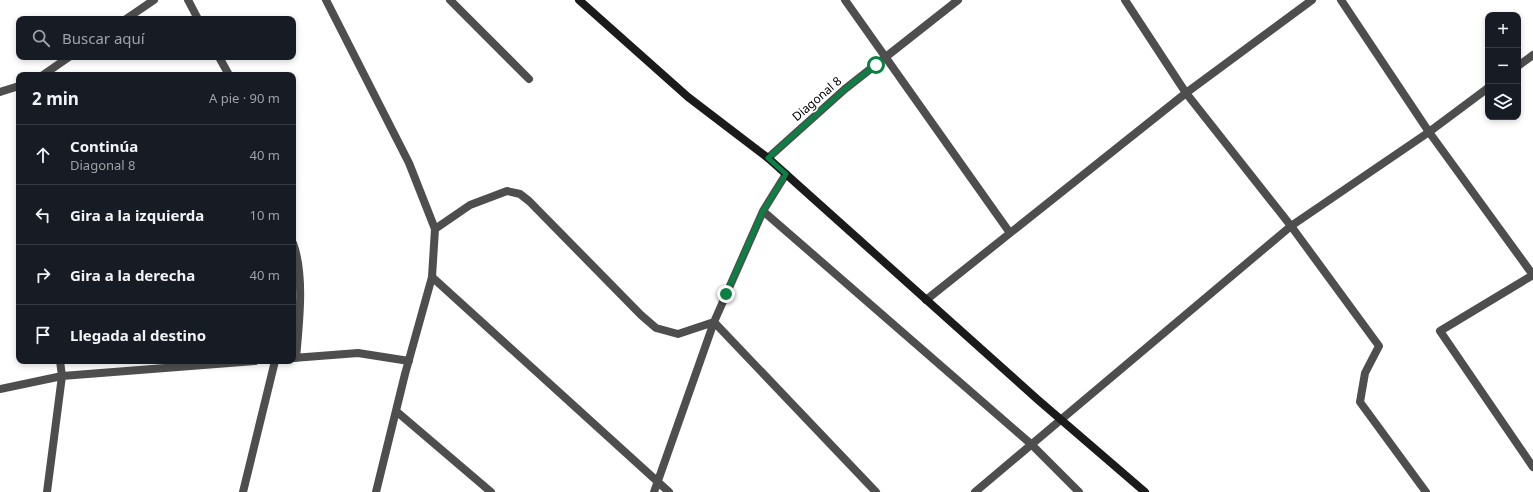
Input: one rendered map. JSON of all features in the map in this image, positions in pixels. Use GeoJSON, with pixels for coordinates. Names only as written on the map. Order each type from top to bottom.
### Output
{"type":"FeatureCollection","features":[{"type":"Feature","properties":{"kind":"main road"},"geometry":{"type":"LineString","coordinates":[[579,0],[688,97],[768,158],[1060,419],[1145,492]]}},
{"type":"Feature","properties":{"kind":"street"},"geometry":{"type":"LineString","coordinates":[[130,16],[154,0]]}},
{"type":"Feature","properties":{"kind":"street"},"geometry":{"type":"LineString","coordinates":[[188,0],[196,16]]}},
{"type":"Feature","properties":{"kind":"street"},"geometry":{"type":"LineString","coordinates":[[326,0],[409,163],[435,229],[432,277],[396,410],[376,492]]}},
{"type":"Feature","properties":{"kind":"street"},"geometry":{"type":"LineString","coordinates":[[450,0],[529,79]]}},
{"type":"Feature","properties":{"kind":"street"},"geometry":{"type":"LineString","coordinates":[[845,0],[1010,232]]}},
{"type":"Feature","properties":{"kind":"street","name":"Diagonal 8"},"geometry":{"type":"LineString","coordinates":[[768,158],[845,89],[958,0]]}},
{"type":"Feature","properties":{"kind":"street"},"geometry":{"type":"LineString","coordinates":[[1125,0],[1186,93],[1291,226],[1379,346],[1365,373],[1360,402],[1426,492]]}},
{"type":"Feature","properties":{"kind":"street"},"geometry":{"type":"LineString","coordinates":[[926,300],[1186,93],[1312,0]]}},
{"type":"Feature","properties":{"kind":"street"},"geometry":{"type":"LineString","coordinates":[[1341,0],[1429,132],[1533,275],[1440,331],[1533,467]]}},
{"type":"Feature","properties":{"kind":"street"},"geometry":{"type":"LineString","coordinates":[[1521,64],[1533,55]]}},
{"type":"Feature","properties":{"kind":"street"},"geometry":{"type":"LineString","coordinates":[[47,72],[65,60]]}},
{"type":"Feature","properties":{"kind":"street"},"geometry":{"type":"LineString","coordinates":[[221,60],[227,72]]}},
{"type":"Feature","properties":{"kind":"street"},"geometry":{"type":"LineString","coordinates":[[0,92],[16,87]]}},
{"type":"Feature","properties":{"kind":"street"},"geometry":{"type":"LineString","coordinates":[[975,492],[1291,226],[1429,132],[1485,90]]}},
{"type":"Feature","properties":{"kind":"street"},"geometry":{"type":"LineString","coordinates":[[654,492],[714,322],[763,211],[786,174]]}},
{"type":"Feature","properties":{"kind":"street"},"geometry":{"type":"LineString","coordinates":[[435,229],[470,205],[507,191],[520,194],[529,201],[641,315],[656,328],[678,334],[714,322]]}},
{"type":"Feature","properties":{"kind":"street"},"geometry":{"type":"LineString","coordinates":[[763,211],[1031,444],[1079,492]]}},
{"type":"Feature","properties":{"kind":"street"},"geometry":{"type":"LineString","coordinates":[[296,252],[300,297],[296,346]]}},
{"type":"Feature","properties":{"kind":"street"},"geometry":{"type":"LineString","coordinates":[[432,277],[669,492]]}},
{"type":"Feature","properties":{"kind":"street"},"geometry":{"type":"LineString","coordinates":[[714,322],[876,492]]}},
{"type":"Feature","properties":{"kind":"street"},"geometry":{"type":"LineString","coordinates":[[296,358],[358,353],[409,361]]}},
{"type":"Feature","properties":{"kind":"street"},"geometry":{"type":"LineString","coordinates":[[47,492],[62,376],[60,364]]}},
{"type":"Feature","properties":{"kind":"street"},"geometry":{"type":"LineString","coordinates":[[0,387],[62,376],[216,364]]}},
{"type":"Feature","properties":{"kind":"street"},"geometry":{"type":"LineString","coordinates":[[243,492],[274,364]]}},
{"type":"Feature","properties":{"kind":"street"},"geometry":{"type":"LineString","coordinates":[[396,410],[491,492]]}},
{"type":"Feature","properties":{"kind":"route"},"geometry":{"type":"LineString","coordinates":[[726,294],[763,211],[786,174],[768,158],[845,89],[876,65]]}}]}
